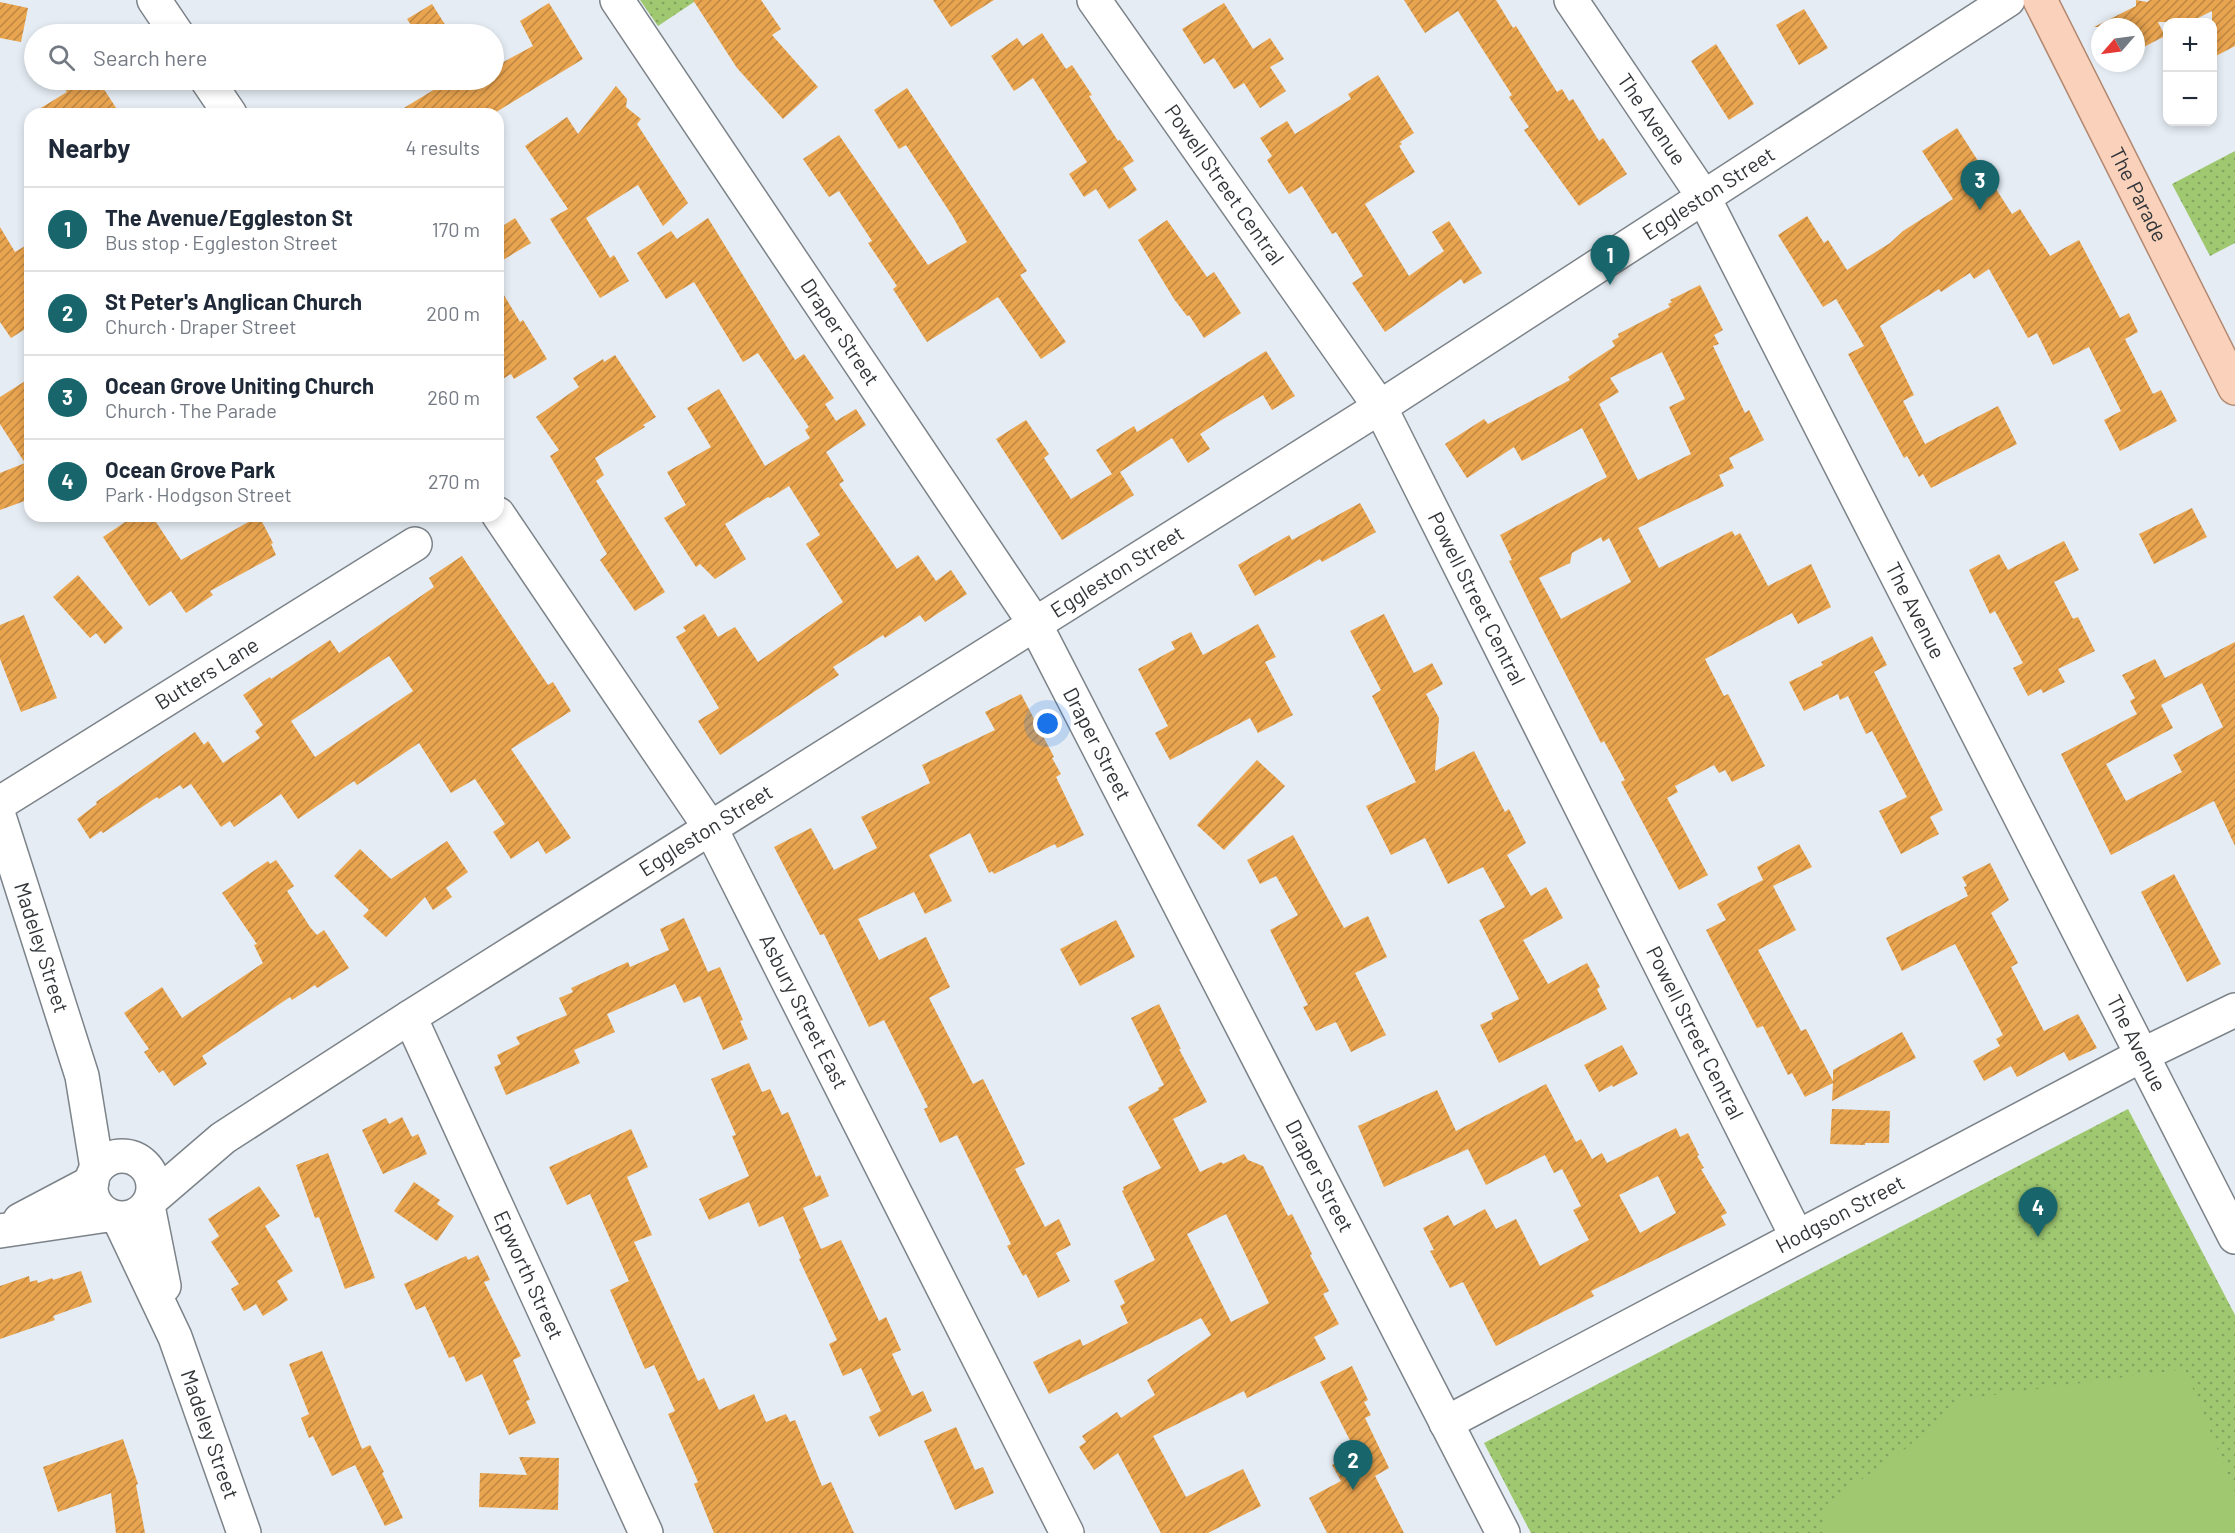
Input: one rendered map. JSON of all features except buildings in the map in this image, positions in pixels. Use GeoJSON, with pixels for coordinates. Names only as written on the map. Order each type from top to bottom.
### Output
{"type":"FeatureCollection","features":[{"type":"Feature","properties":{"kind":"main road","name":"The Parade"},"geometry":{"type":"LineString","coordinates":[[2040,0],[2235,388]]}},
{"type":"Feature","properties":{"kind":"street"},"geometry":{"type":"LineString","coordinates":[[154,0],[170,24]]}},
{"type":"Feature","properties":{"kind":"street","name":"Draper Street"},"geometry":{"type":"LineString","coordinates":[[617,0],[1035,624],[1503,1533]]}},
{"type":"Feature","properties":{"kind":"street","name":"Powell Street Central"},"geometry":{"type":"LineString","coordinates":[[1095,0],[1380,407],[1797,1237]]}},
{"type":"Feature","properties":{"kind":"street","name":"The Avenue"},"geometry":{"type":"LineString","coordinates":[[1571,0],[1703,196],[2235,1237]]}},
{"type":"Feature","properties":{"kind":"street","name":"Eggleston Street"},"geometry":{"type":"LineString","coordinates":[[132,1210],[224,1138],[410,1017],[711,830],[1380,407],[2008,0]]}},
{"type":"Feature","properties":{"kind":"street"},"geometry":{"type":"LineString","coordinates":[[214,90],[226,108]]}},
{"type":"Feature","properties":{"kind":"street","name":"Asbury Street East"},"geometry":{"type":"LineString","coordinates":[[503,522],[711,830],[1066,1533]]}},
{"type":"Feature","properties":{"kind":"street","name":"Butters Lane"},"geometry":{"type":"LineString","coordinates":[[0,803],[415,544]]}},
{"type":"Feature","properties":{"kind":"street","name":"Madeley Street"},"geometry":{"type":"LineString","coordinates":[[0,819],[82,1076],[94,1175]]}},
{"type":"Feature","properties":{"kind":"street","name":"Hodgson Street"},"geometry":{"type":"LineString","coordinates":[[1446,1423],[2142,1055],[2235,1010]]}},
{"type":"Feature","properties":{"kind":"street","name":"Epworth Street"},"geometry":{"type":"LineString","coordinates":[[410,1017],[646,1533]]}},
{"type":"Feature","properties":{"kind":"street","name":"Madeley Street"},"geometry":{"type":"LineString","coordinates":[[82,1076],[137,1160]]}},
{"type":"Feature","properties":{"kind":"street","name":"Eggleston Street"},"geometry":{"type":"LineString","coordinates":[[137,1160],[224,1138]]}},
{"type":"Feature","properties":{"kind":"street"},"geometry":{"type":"LineString","coordinates":[[113,1157],[137,1160],[151,1174],[154,1186],[132,1210],[0,1231],[94,1175],[113,1157]]}},
{"type":"Feature","properties":{"kind":"street"},"geometry":{"type":"LineString","coordinates":[[94,1175],[94,1201],[132,1210]]}},
{"type":"Feature","properties":{"kind":"street","name":"Madeley Street"},"geometry":{"type":"LineString","coordinates":[[132,1210],[174,1337],[244,1533]]}},
{"type":"Feature","properties":{"kind":"green space"},"geometry":{"type":"Polygon","coordinates":[[[640,0],[697,0],[658,26],[640,0]]]}},
{"type":"Feature","properties":{"kind":"green space"},"geometry":{"type":"Polygon","coordinates":[[[2235,151],[2235,243],[2210,256],[2172,184],[2235,151]]]}},
{"type":"Feature","properties":{"kind":"green space"},"geometry":{"type":"Polygon","coordinates":[[[2128,1109],[2235,1315],[2235,1533],[1531,1533],[1484,1443],[2128,1109]]]}},
{"type":"Feature","properties":{"kind":"green space"},"geometry":{"type":"Polygon","coordinates":[[[2185,1369],[2235,1492],[2235,1533],[1823,1533],[1827,1504],[1905,1449],[1964,1399],[2185,1369]]]}},
{"type":"Feature","properties":{"kind":"place","name":"Ocean Grove Uniting Church"},"geometry":{"type":"Point","coordinates":[1980,210]}},
{"type":"Feature","properties":{"kind":"place","name":"The Avenue/Eggleston St"},"geometry":{"type":"Point","coordinates":[1610,285]}},
{"type":"Feature","properties":{"kind":"place","name":"Ocean Grove Park"},"geometry":{"type":"Point","coordinates":[2038,1237]}},
{"type":"Feature","properties":{"kind":"place","name":"St Peter's Anglican Church"},"geometry":{"type":"Point","coordinates":[1353,1490]}}]}
